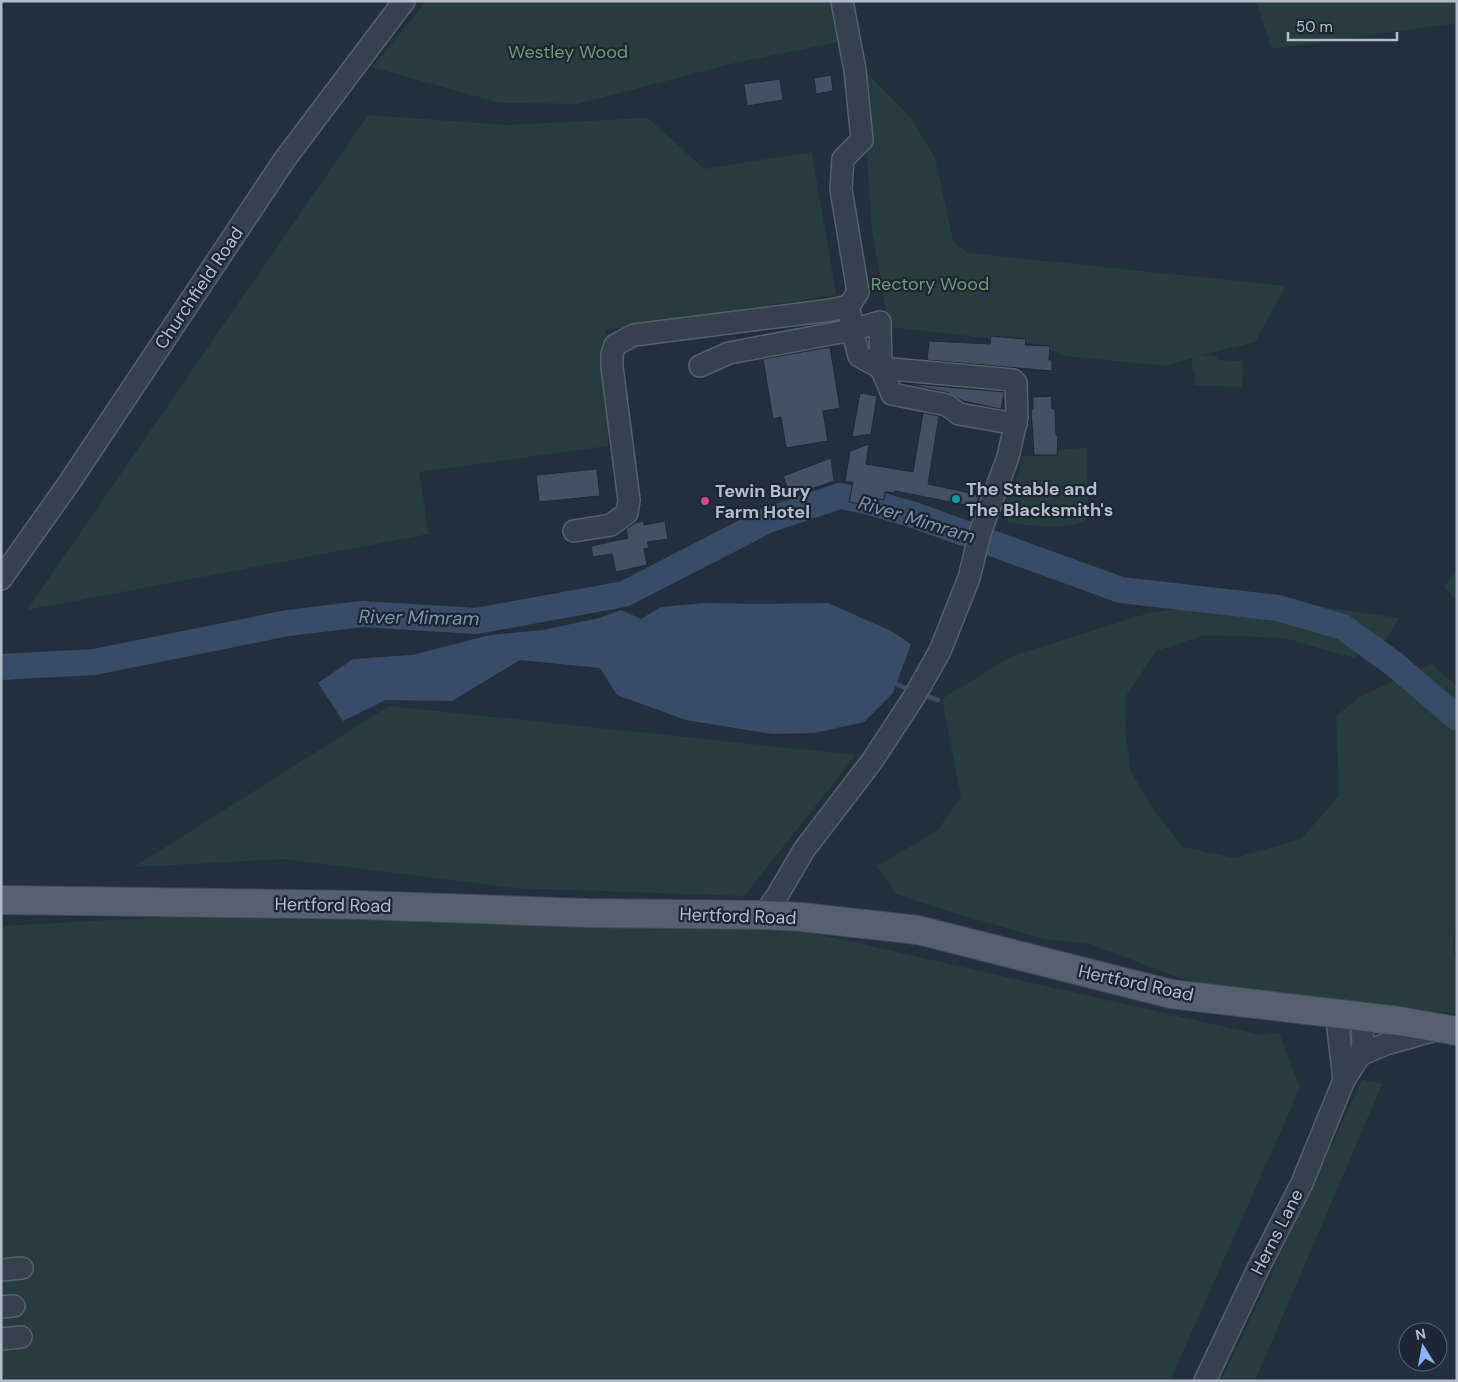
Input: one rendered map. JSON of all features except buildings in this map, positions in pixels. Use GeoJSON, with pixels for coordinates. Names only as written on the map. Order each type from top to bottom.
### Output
{"type":"FeatureCollection","features":[{"type":"Feature","properties":{"kind":"main road","name":"Hertford Road"},"geometry":{"type":"LineString","coordinates":[[5,900],[349,905],[587,913],[801,917],[918,930],[1171,994],[1399,1020],[1450,1030]]}},
{"type":"Feature","properties":{"kind":"street","name":"Churchfield Road"},"geometry":{"type":"LineString","coordinates":[[1,579],[69,483],[285,159],[404,1]]}},
{"type":"Feature","properties":{"kind":"street"},"geometry":{"type":"LineString","coordinates":[[764,915],[804,850],[872,761],[917,692],[940,651],[969,578],[977,540],[1008,457],[1016,424],[1016,383],[1013,380],[881,368],[859,356],[852,330],[849,306],[858,292],[841,189],[843,159],[862,140],[855,70],[842,1]]}},
{"type":"Feature","properties":{"kind":"street"},"geometry":{"type":"LineString","coordinates":[[574,531],[611,525],[627,513],[629,500],[612,368],[612,355],[615,344],[634,335],[831,310],[849,306]]}},
{"type":"Feature","properties":{"kind":"street"},"geometry":{"type":"LineString","coordinates":[[700,366],[729,353],[852,330],[880,322],[881,368],[892,394],[946,405],[958,414],[1016,424]]}},
{"type":"Feature","properties":{"kind":"street","name":"Herns Lane"},"geometry":{"type":"LineString","coordinates":[[1205,1381],[1257,1270],[1302,1183],[1344,1080],[1360,1054],[1363,1044],[1351,1015],[1338,1028],[1344,1080]]}},
{"type":"Feature","properties":{"kind":"street"},"geometry":{"type":"LineString","coordinates":[[1360,1054],[1401,1039],[1450,1030]]}},
{"type":"Feature","properties":{"kind":"green space","name":"Westley Wood"},"geometry":{"type":"Polygon","coordinates":[[[427,1],[833,1],[839,42],[739,62],[577,104],[500,103],[372,67],[427,1]]]}},
{"type":"Feature","properties":{"kind":"green space"},"geometry":{"type":"Polygon","coordinates":[[[1256,1],[1457,1],[1457,23],[1272,49],[1256,1]]]}},
{"type":"Feature","properties":{"kind":"green space","name":"Rectory Wood"},"geometry":{"type":"Polygon","coordinates":[[[861,67],[911,118],[935,158],[953,241],[968,253],[1286,286],[1255,342],[1201,355],[1217,356],[1217,360],[1243,361],[1242,387],[1194,385],[1196,374],[1192,370],[1192,358],[1167,366],[1065,356],[1037,344],[889,327],[872,232],[861,67]]]}},
{"type":"Feature","properties":{"kind":"green space"},"geometry":{"type":"Polygon","coordinates":[[[368,115],[508,125],[648,118],[704,169],[812,152],[836,295],[606,330],[608,446],[419,472],[429,534],[27,610],[368,115]]]}},
{"type":"Feature","properties":{"kind":"green space"},"geometry":{"type":"Polygon","coordinates":[[[1087,448],[1088,517],[1083,521],[1063,526],[1037,526],[1007,522],[1006,496],[1017,478],[1023,456],[1057,455],[1061,449],[1087,448]]]}},
{"type":"Feature","properties":{"kind":"green space"},"geometry":{"type":"Polygon","coordinates":[[[1457,568],[1457,601],[1445,587],[1457,568]]]}},
{"type":"Feature","properties":{"kind":"green space"},"geometry":{"type":"Polygon","coordinates":[[[1268,599],[1399,618],[1386,639],[1354,658],[1284,638],[1204,635],[1156,651],[1126,696],[1125,728],[1131,772],[1155,812],[1183,847],[1235,858],[1301,839],[1339,796],[1336,716],[1361,696],[1431,664],[1457,686],[1457,921],[1452,946],[1457,962],[1457,1014],[1188,981],[1090,944],[1044,939],[896,894],[877,866],[937,831],[961,797],[942,699],[1012,656],[1152,612],[1268,599]]]}},
{"type":"Feature","properties":{"kind":"green space"},"geometry":{"type":"Polygon","coordinates":[[[389,706],[856,755],[744,896],[513,888],[282,859],[134,867],[389,706]]]}},
{"type":"Feature","properties":{"kind":"green space"},"geometry":{"type":"Polygon","coordinates":[[[167,917],[791,928],[1261,1035],[1279,1033],[1300,1088],[1170,1381],[1,1381],[1,926],[167,917]]]}},
{"type":"Feature","properties":{"kind":"green space"},"geometry":{"type":"Polygon","coordinates":[[[1362,1080],[1382,1084],[1255,1381],[1221,1381],[1362,1080]]]}},
{"type":"Feature","properties":{"kind":"water"},"geometry":{"type":"Polygon","coordinates":[[[706,603],[828,603],[891,631],[911,644],[893,693],[864,722],[814,733],[772,734],[686,720],[617,695],[600,668],[520,660],[452,701],[386,700],[343,721],[318,683],[353,659],[412,655],[490,635],[543,630],[599,618],[621,610],[641,619],[661,607],[706,603]]]}},
{"type":"Feature","properties":{"kind":"waterway","name":"River Mimram"},"geometry":{"type":"LineString","coordinates":[[1,667],[94,662],[288,623],[362,614],[476,621],[624,594],[768,520],[840,496],[866,501],[914,515],[1121,590],[1278,608],[1343,627],[1394,664],[1457,718]]}},
{"type":"Feature","properties":{"kind":"waterway"},"geometry":{"type":"LineString","coordinates":[[896,684],[911,690]]}},
{"type":"Feature","properties":{"kind":"waterway"},"geometry":{"type":"LineString","coordinates":[[923,695],[938,700]]}},
{"type":"Feature","properties":{"kind":"place","name":"The Stable and The Blacksmith's"},"geometry":{"type":"Point","coordinates":[956,499]}},
{"type":"Feature","properties":{"kind":"place","name":"Tewin Bury Farm Hotel"},"geometry":{"type":"Point","coordinates":[705,501]}}]}
